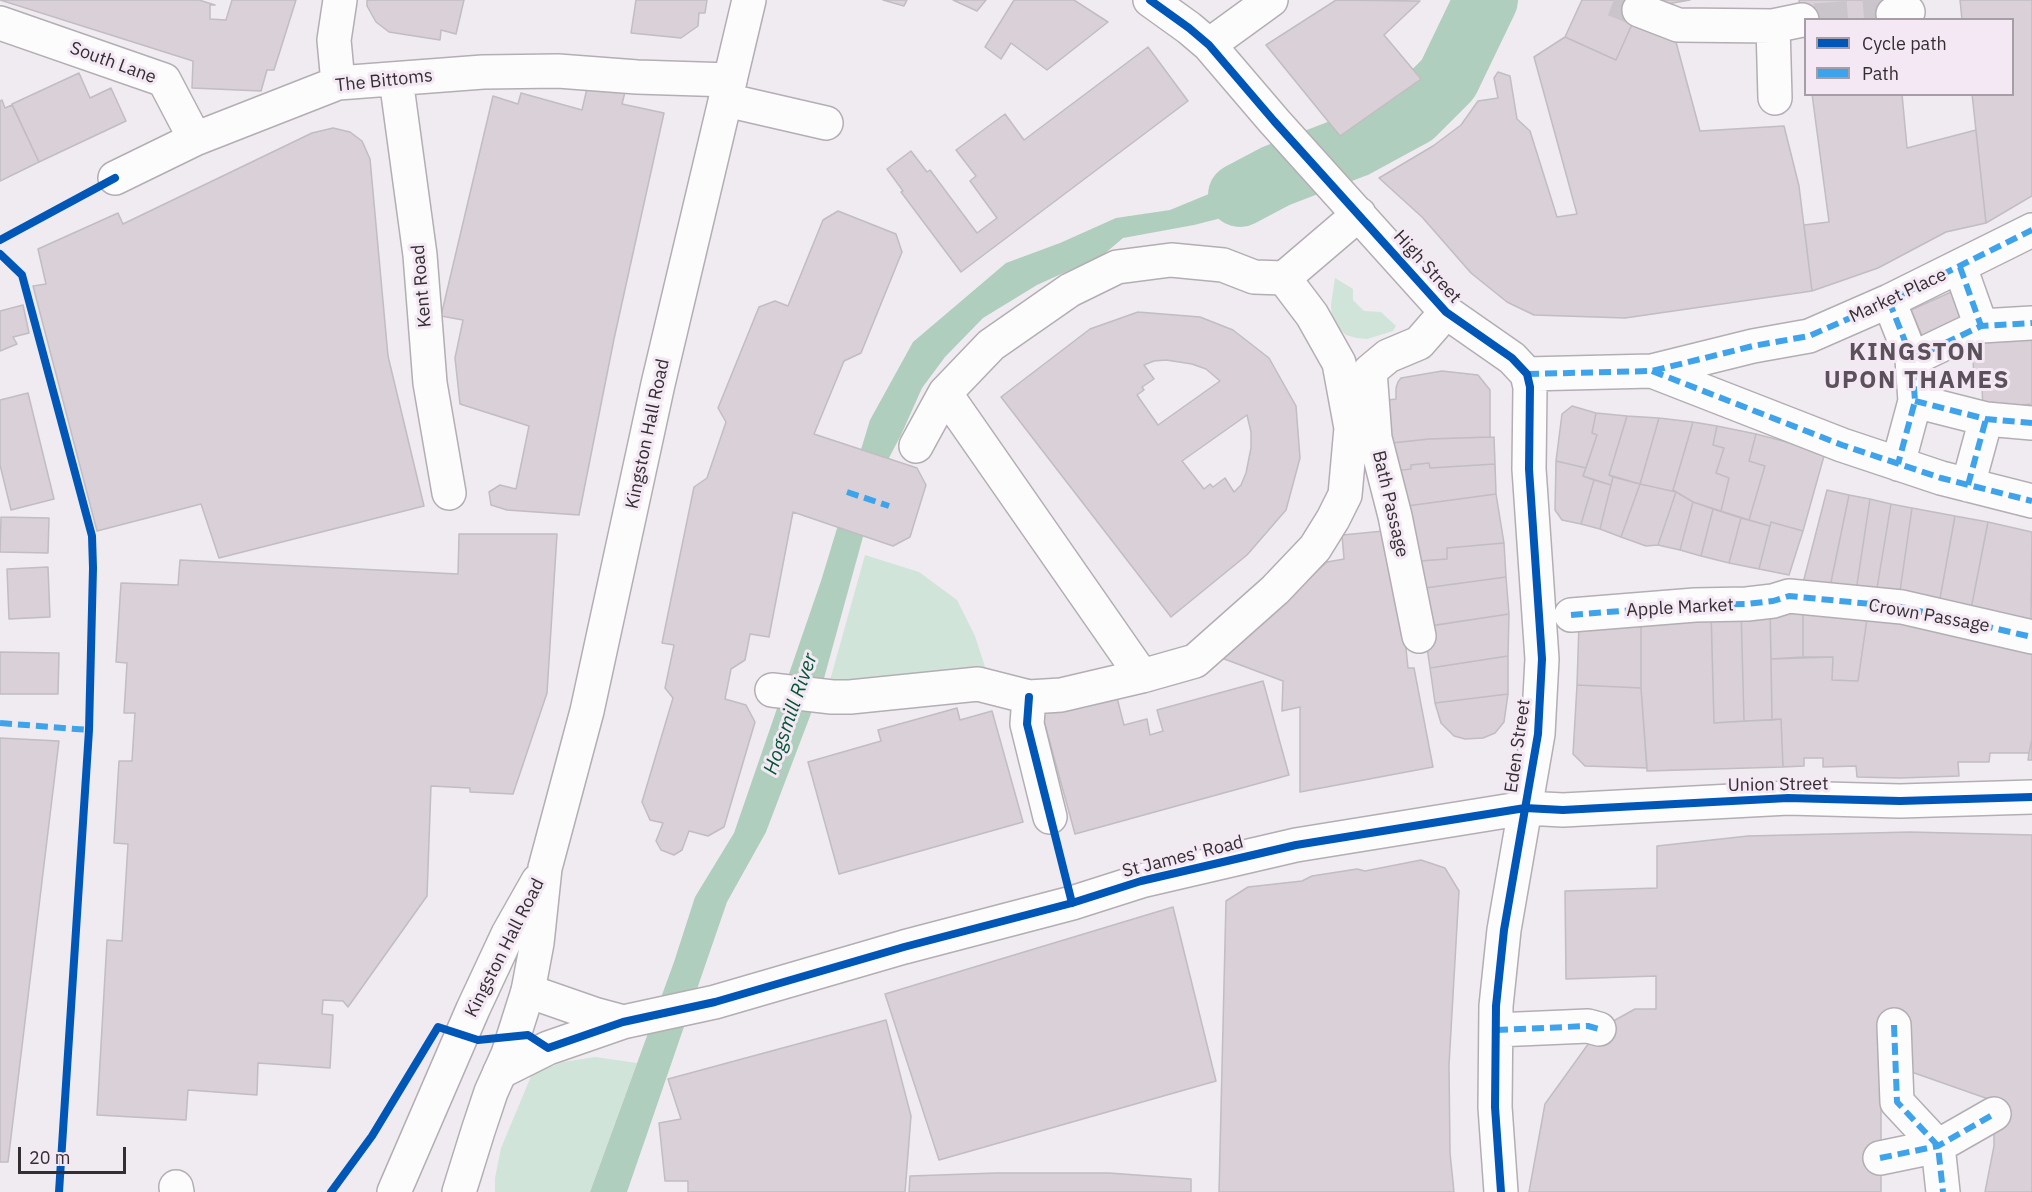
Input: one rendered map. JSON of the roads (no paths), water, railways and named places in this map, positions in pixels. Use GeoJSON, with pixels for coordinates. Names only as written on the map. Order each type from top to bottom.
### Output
{"type":"FeatureCollection","features":[{"type":"Feature","properties":{"kind":"street"},"geometry":{"type":"LineString","coordinates":[[338,83],[334,40],[340,0]]}},
{"type":"Feature","properties":{"kind":"street","name":"Kingston Hall Road"},"geometry":{"type":"LineString","coordinates":[[459,1192],[478,1131],[528,991],[537,943],[545,868],[587,711],[658,384],[749,0]]}},
{"type":"Feature","properties":{"kind":"street"},"geometry":{"type":"LineString","coordinates":[[1150,0],[1209,45],[1271,0]]}},
{"type":"Feature","properties":{"kind":"street"},"geometry":{"type":"LineString","coordinates":[[1639,10],[1678,24],[1787,23],[1775,98]]}},
{"type":"Feature","properties":{"kind":"street","name":"South Lane"},"geometry":{"type":"LineString","coordinates":[[0,23],[164,80],[195,139]]}},
{"type":"Feature","properties":{"kind":"street","name":"High Street"},"geometry":{"type":"LineString","coordinates":[[1209,45],[1274,121],[1446,312],[1512,358],[1527,374]]}},
{"type":"Feature","properties":{"kind":"street","name":"The Bittoms"},"geometry":{"type":"LineString","coordinates":[[115,178],[195,139],[338,83],[483,72],[558,70],[638,77],[728,90],[826,123]]}},
{"type":"Feature","properties":{"kind":"street","name":"Kent Road"},"geometry":{"type":"LineString","coordinates":[[396,79],[420,255],[430,383],[449,493]]}},
{"type":"Feature","properties":{"kind":"street"},"geometry":{"type":"LineString","coordinates":[[916,446],[945,393],[991,345],[1070,290],[1117,267],[1171,260],[1223,266],[1254,278],[1284,278],[1350,204]]}},
{"type":"Feature","properties":{"kind":"street","name":"Market Place"},"geometry":{"type":"LineString","coordinates":[[1527,374],[1652,371],[1753,346],[1809,336],[1889,301],[2032,230]]}},
{"type":"Feature","properties":{"kind":"street"},"geometry":{"type":"LineString","coordinates":[[1960,267],[1981,326]]}},
{"type":"Feature","properties":{"kind":"street"},"geometry":{"type":"LineString","coordinates":[[775,690],[832,697],[978,684],[1029,697],[1061,695],[1195,661],[1275,590],[1315,548],[1345,495],[1351,428],[1339,363],[1312,315],[1284,278]]}},
{"type":"Feature","properties":{"kind":"street"},"geometry":{"type":"LineString","coordinates":[[1889,301],[1912,359],[1915,401],[1898,464]]}},
{"type":"Feature","properties":{"kind":"street","name":"Bath Passage"},"geometry":{"type":"LineString","coordinates":[[1419,636],[1395,516],[1375,438],[1370,371],[1388,356],[1419,343],[1446,312]]}},
{"type":"Feature","properties":{"kind":"street"},"geometry":{"type":"LineString","coordinates":[[1912,359],[1981,326],[2032,323]]}},
{"type":"Feature","properties":{"kind":"street","name":"Market Place"},"geometry":{"type":"LineString","coordinates":[[1652,371],[1842,445],[1968,485],[2032,501]]}},
{"type":"Feature","properties":{"kind":"street","name":"Eden Street"},"geometry":{"type":"LineString","coordinates":[[1501,1192],[1495,1107],[1496,1006],[1504,930],[1538,734],[1542,659],[1529,469],[1530,387],[1527,374]]}},
{"type":"Feature","properties":{"kind":"street"},"geometry":{"type":"LineString","coordinates":[[945,393],[1142,676]]}},
{"type":"Feature","properties":{"kind":"street"},"geometry":{"type":"LineString","coordinates":[[1915,401],[1986,419],[2032,423]]}},
{"type":"Feature","properties":{"kind":"street"},"geometry":{"type":"LineString","coordinates":[[1968,485],[1986,419]]}},
{"type":"Feature","properties":{"kind":"street","name":"Apple Market"},"geometry":{"type":"LineString","coordinates":[[1571,615],[1695,605],[1746,604],[1773,601],[1789,596]]}},
{"type":"Feature","properties":{"kind":"street","name":"Crown Passage"},"geometry":{"type":"LineString","coordinates":[[1789,596],[1902,607],[2032,637]]}},
{"type":"Feature","properties":{"kind":"street"},"geometry":{"type":"LineString","coordinates":[[1029,697],[1028,724],[1050,817]]}},
{"type":"Feature","properties":{"kind":"street","name":"Union Street"},"geometry":{"type":"LineString","coordinates":[[1525,808],[1563,810],[1788,798],[1900,801],[2032,797]]}},
{"type":"Feature","properties":{"kind":"street","name":"St James' Road"},"geometry":{"type":"LineString","coordinates":[[500,1072],[548,1048],[627,1021],[715,1002],[904,947],[1072,903],[1141,881],[1296,845],[1525,808]]}},
{"type":"Feature","properties":{"kind":"street","name":"Kingston Hall Road"},"geometry":{"type":"LineString","coordinates":[[394,1192],[473,1009],[508,934],[545,868]]}},
{"type":"Feature","properties":{"kind":"street"},"geometry":{"type":"LineString","coordinates":[[528,991],[597,1015],[627,1021]]}},
{"type":"Feature","properties":{"kind":"street"},"geometry":{"type":"LineString","coordinates":[[1894,1024],[1897,1102],[1938,1146],[1943,1192]]}},
{"type":"Feature","properties":{"kind":"street"},"geometry":{"type":"LineString","coordinates":[[1496,1030],[1587,1026],[1599,1029]]}},
{"type":"Feature","properties":{"kind":"street"},"geometry":{"type":"LineString","coordinates":[[1880,1158],[1938,1146],[1994,1114]]}},
{"type":"Feature","properties":{"kind":"water"},"geometry":{"type":"Polygon","coordinates":[[[1457,0],[1507,0],[1458,98],[1436,126],[1365,165],[1343,139],[1425,79],[1457,0]]]}},
{"type":"Feature","properties":{"kind":"water"},"geometry":{"type":"Polygon","coordinates":[[[1250,177],[1273,200],[1245,212],[1194,225],[1123,238],[1103,255],[1037,285],[983,318],[945,357],[922,388],[880,475],[823,682],[766,832],[727,902],[627,1192],[590,1192],[674,962],[695,897],[734,833],[821,581],[870,420],[913,342],[1006,263],[1060,243],[1116,218],[1170,210],[1250,177]]]}},
{"type":"Feature","properties":{"kind":"waterway","name":"Hogsmill River"},"geometry":{"type":"LineString","coordinates":[[1240,195],[1276,176],[1354,146],[1413,114],[1448,79],[1486,0]]}},
{"type":"Feature","properties":{"kind":"tunnel"},"geometry":{"type":"LineString","coordinates":[[1614,0],[1639,10]]}},
{"type":"Feature","properties":{"kind":"tunnel"},"geometry":{"type":"LineString","coordinates":[[1841,18],[1893,14]]}},
{"type":"Feature","properties":{"kind":"district","name":"KINGSTON UPON THAMES"},"geometry":{"type":"Point","coordinates":[1917,367]}}]}
